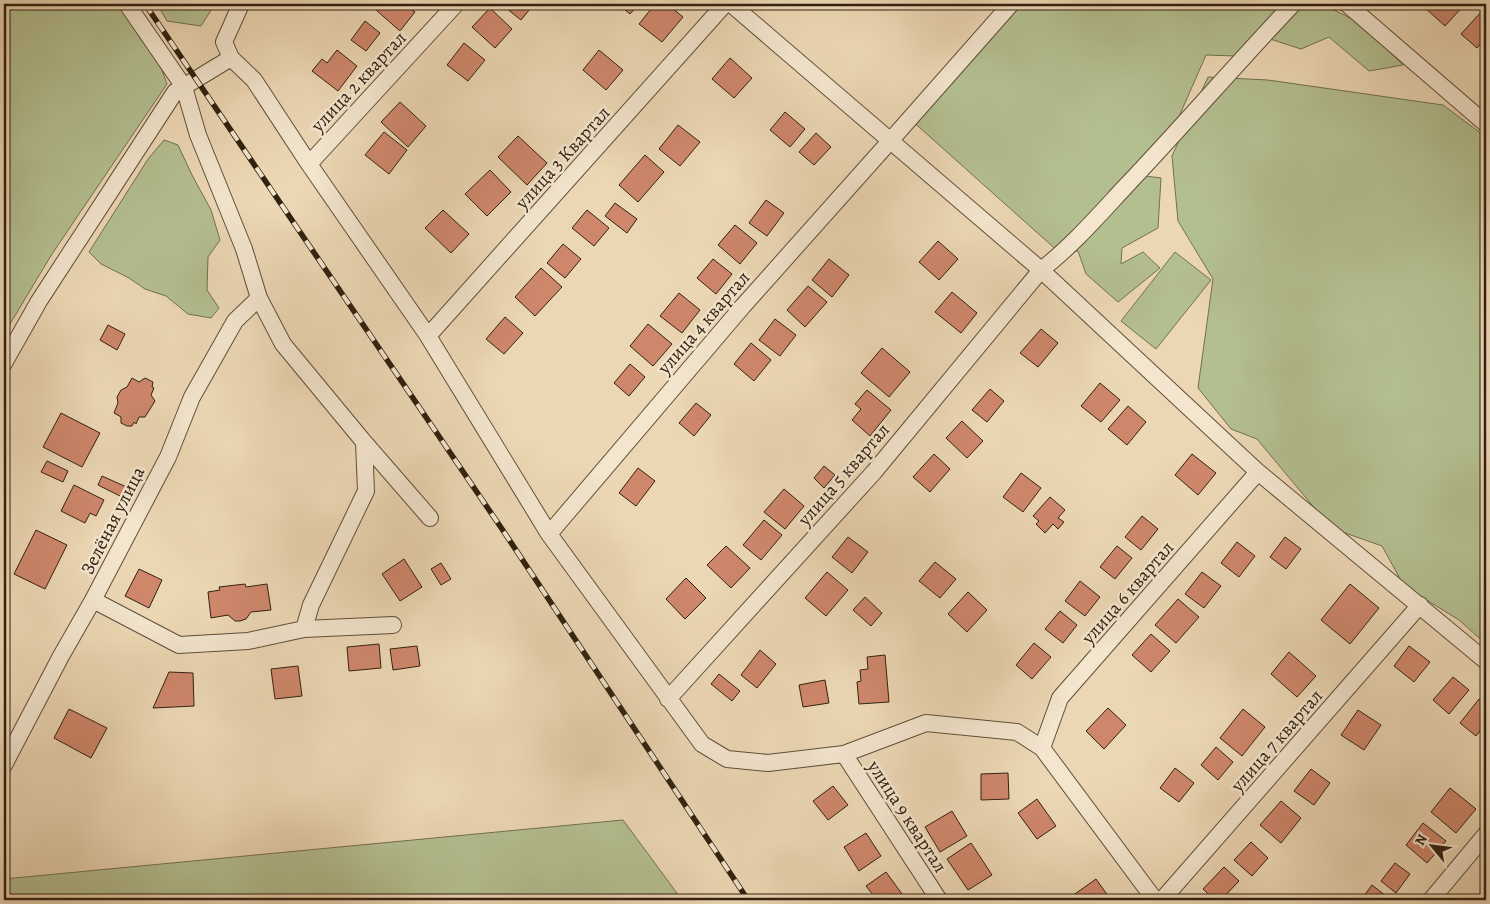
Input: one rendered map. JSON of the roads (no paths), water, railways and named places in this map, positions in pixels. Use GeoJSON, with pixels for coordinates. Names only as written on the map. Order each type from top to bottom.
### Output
{"type":"FeatureCollection","features":[{"type":"Feature","properties":{"kind":"street"},"geometry":{"type":"LineString","coordinates":[[127,4],[184,87],[198,135],[244,249],[259,298],[283,344],[430,518]]}},
{"type":"Feature","properties":{"kind":"street"},"geometry":{"type":"LineString","coordinates":[[241,4],[224,42],[230,58],[254,80],[309,164],[428,336],[550,534],[702,744],[727,759],[768,762],[844,754],[926,723],[1017,732],[1042,748],[1155,900]]}},
{"type":"Feature","properties":{"kind":"street","name":"улица 2 квартал"},"geometry":{"type":"LineString","coordinates":[[309,164],[456,4]]}},
{"type":"Feature","properties":{"kind":"street","name":"улица 3 Квартал"},"geometry":{"type":"LineString","coordinates":[[428,336],[725,4]]}},
{"type":"Feature","properties":{"kind":"street"},"geometry":{"type":"LineString","coordinates":[[731,4],[1041,270],[1258,472],[1486,661]]}},
{"type":"Feature","properties":{"kind":"street","name":"улица 4 квартал"},"geometry":{"type":"LineString","coordinates":[[550,534],[743,306],[1011,4]]}},
{"type":"Feature","properties":{"kind":"street","name":"улица 5 квартал"},"geometry":{"type":"LineString","coordinates":[[668,699],[874,472],[1041,270],[1062,254],[1151,160],[1226,75],[1293,4]]}},
{"type":"Feature","properties":{"kind":"street"},"geometry":{"type":"LineString","coordinates":[[1347,4],[1486,124]]}},
{"type":"Feature","properties":{"kind":"street"},"geometry":{"type":"LineString","coordinates":[[4,363],[39,301],[176,92],[230,58]]}},
{"type":"Feature","properties":{"kind":"street","name":"Зелёная улица"},"geometry":{"type":"LineString","coordinates":[[4,765],[168,456],[192,397],[235,321],[259,298]]}},
{"type":"Feature","properties":{"kind":"street"},"geometry":{"type":"LineString","coordinates":[[304,629],[311,605],[366,491],[364,442]]}},
{"type":"Feature","properties":{"kind":"street","name":"улица 6 квартал"},"geometry":{"type":"LineString","coordinates":[[1042,748],[1060,698],[1258,472]]}},
{"type":"Feature","properties":{"kind":"street"},"geometry":{"type":"LineString","coordinates":[[93,600],[179,645],[248,641],[304,629],[393,625]]}},
{"type":"Feature","properties":{"kind":"street","name":"улица 7 квартал"},"geometry":{"type":"LineString","coordinates":[[1162,900],[1420,605]]}},
{"type":"Feature","properties":{"kind":"street","name":"улица 9 квартал"},"geometry":{"type":"LineString","coordinates":[[844,754],[939,900]]}},
{"type":"Feature","properties":{"kind":"street"},"geometry":{"type":"LineString","coordinates":[[1431,900],[1486,834]]}},
{"type":"Feature","properties":{"kind":"railway"},"geometry":{"type":"LineString","coordinates":[[145,4],[502,529],[748,900]]}}]}
